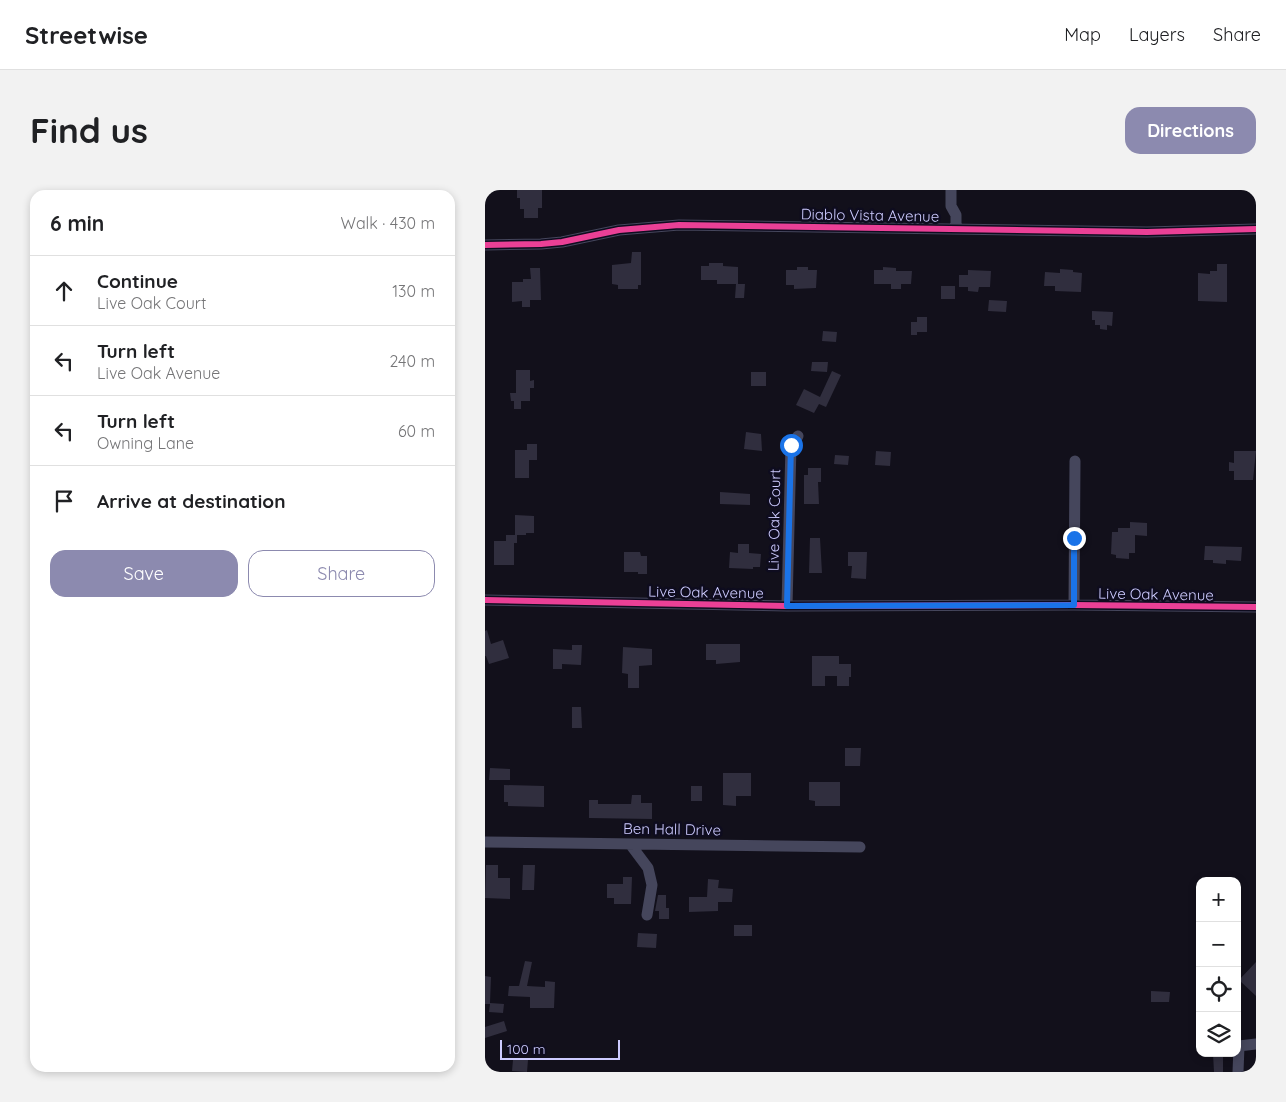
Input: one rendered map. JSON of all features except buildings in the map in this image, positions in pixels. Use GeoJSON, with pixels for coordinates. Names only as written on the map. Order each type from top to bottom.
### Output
{"type":"FeatureCollection","features":[{"type":"Feature","properties":{"kind":"street"},"geometry":{"type":"LineString","coordinates":[[951,190],[951,206],[956,215],[956,229]]}},
{"type":"Feature","properties":{"kind":"street","name":"Diablo Vista Avenue"},"geometry":{"type":"LineString","coordinates":[[485,245],[548,243],[619,230],[679,224],[1147,232],[1256,230]]}},
{"type":"Feature","properties":{"kind":"street","name":"Live Oak Court"},"geometry":{"type":"LineString","coordinates":[[787,606],[791,445],[798,436]]}},
{"type":"Feature","properties":{"kind":"street"},"geometry":{"type":"LineString","coordinates":[[1074,605],[1075,461]]}},
{"type":"Feature","properties":{"kind":"street","name":"Live Oak Avenue"},"geometry":{"type":"LineString","coordinates":[[485,600],[787,606],[1074,605],[1256,607]]}},
{"type":"Feature","properties":{"kind":"street","name":"Ben Hall Drive"},"geometry":{"type":"LineString","coordinates":[[485,842],[859,846]]}},
{"type":"Feature","properties":{"kind":"street"},"geometry":{"type":"LineString","coordinates":[[630,844],[648,868],[652,885],[647,915]]}},
{"type":"Feature","properties":{"kind":"street"},"geometry":{"type":"LineString","coordinates":[[1238,1072],[1239,1046],[1256,1044]]}},
{"type":"Feature","properties":{"kind":"cycle path"},"geometry":{"type":"LineString","coordinates":[[485,245],[562,242],[619,230],[679,225],[1147,232],[1256,229]]}},
{"type":"Feature","properties":{"kind":"cycle path"},"geometry":{"type":"LineString","coordinates":[[485,600],[787,606],[1074,605],[1256,607]]}},
{"type":"Feature","properties":{"kind":"route"},"geometry":{"type":"LineString","coordinates":[[791,445],[787,606],[1074,605],[1074,538]]}}]}
